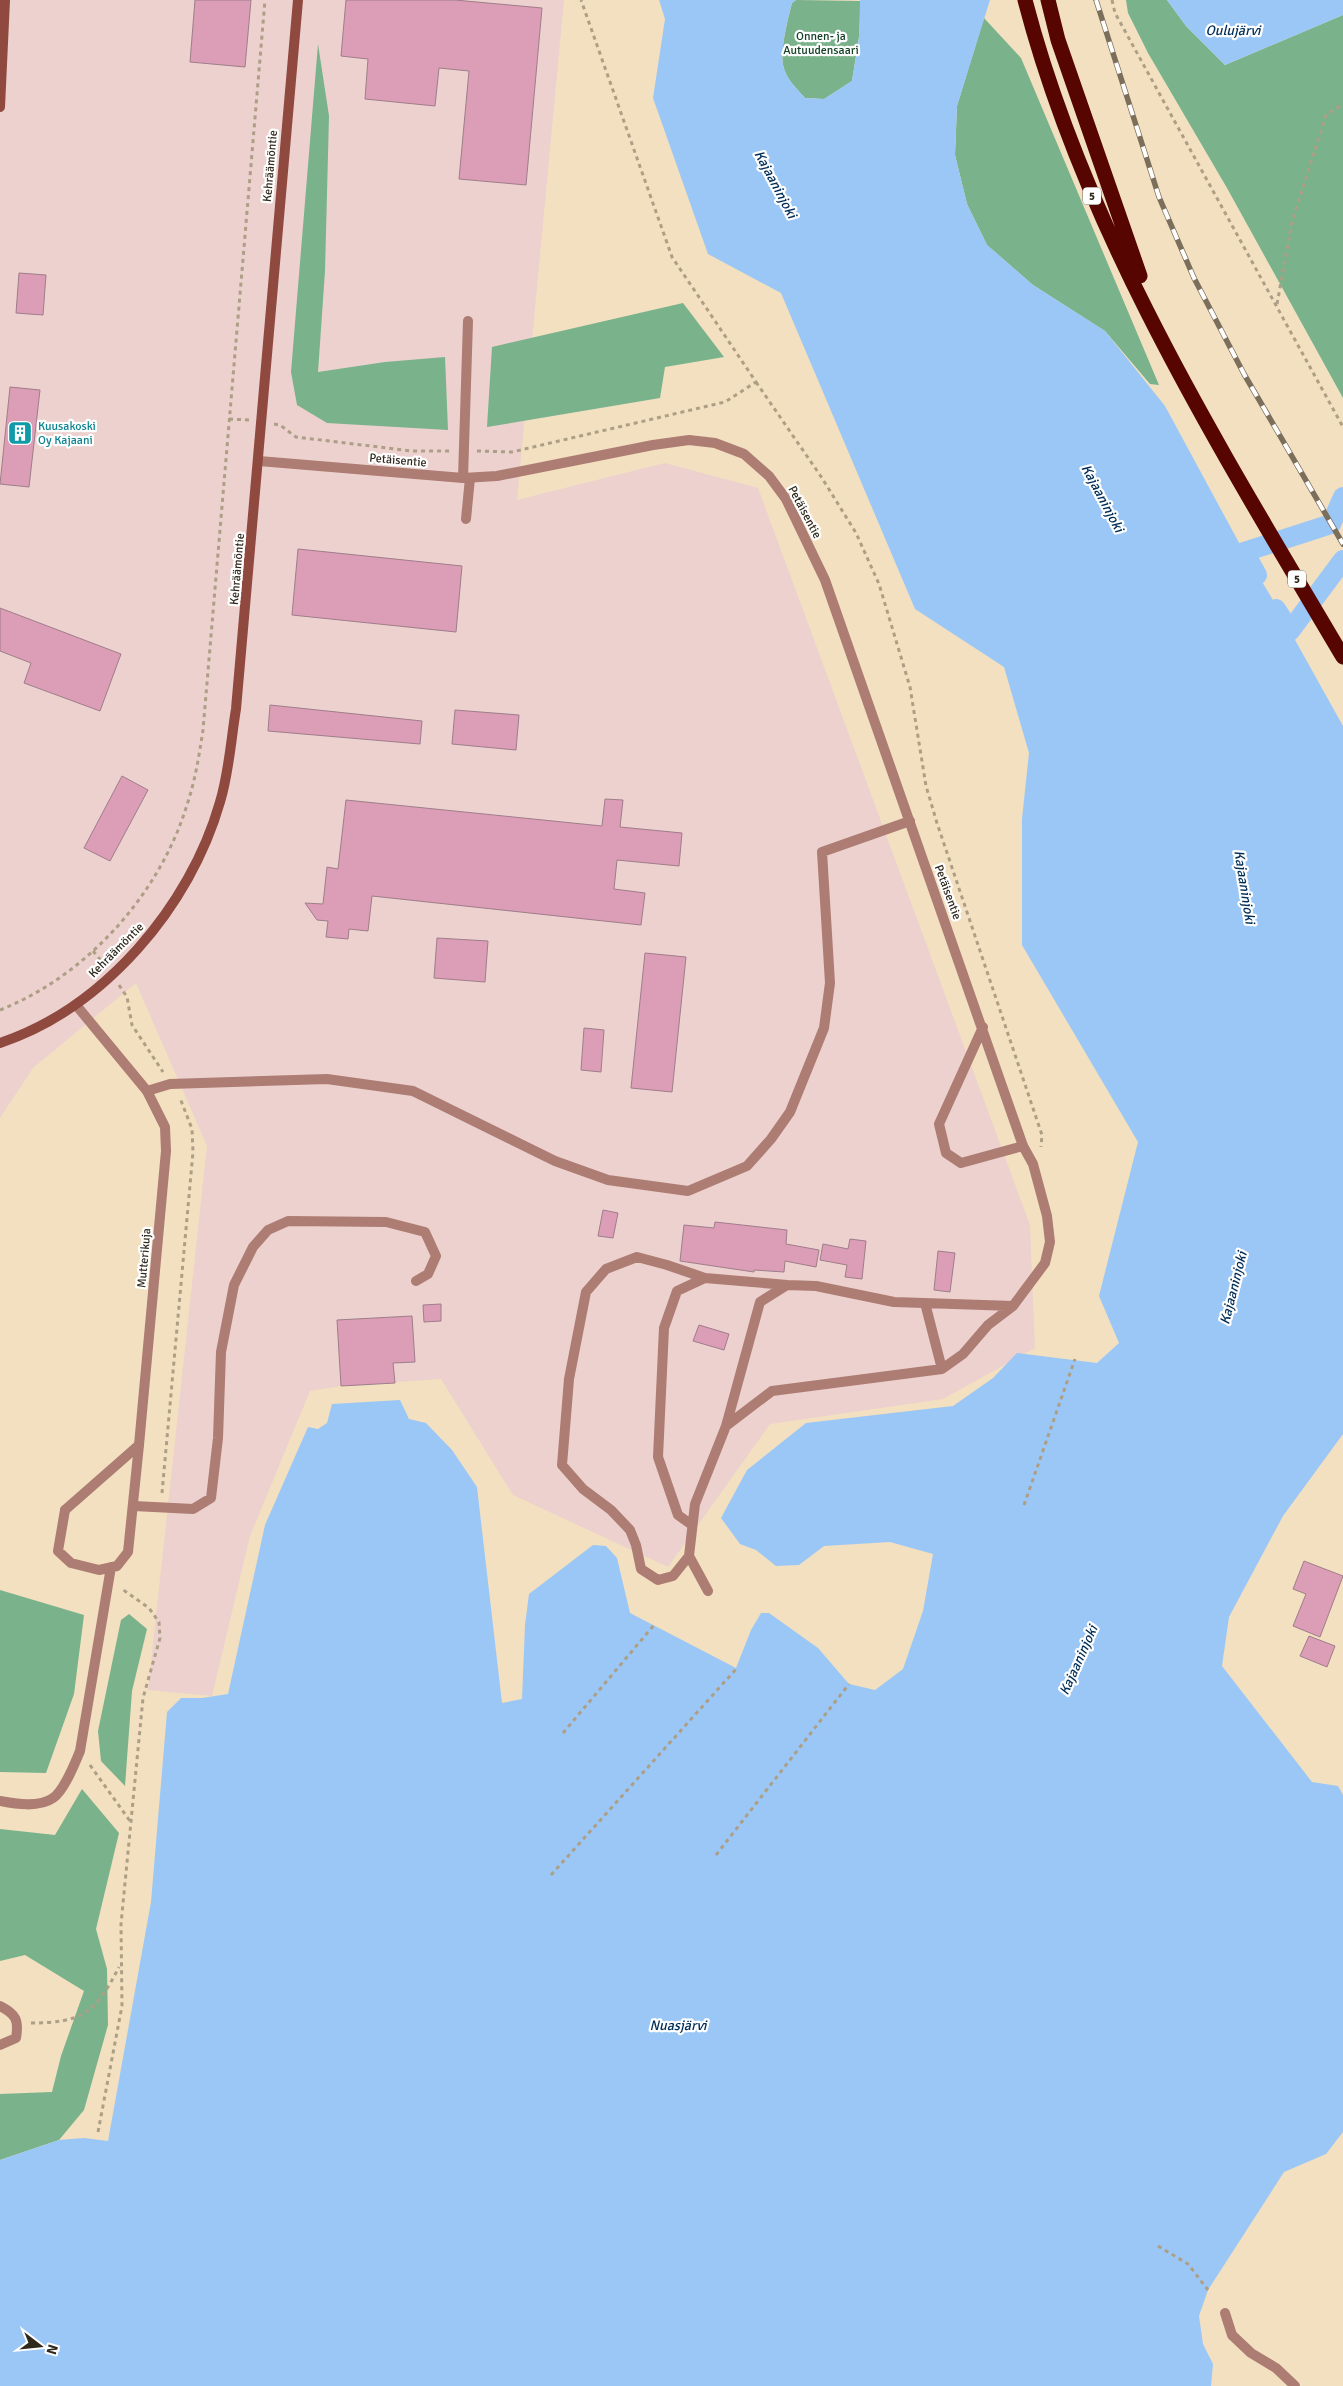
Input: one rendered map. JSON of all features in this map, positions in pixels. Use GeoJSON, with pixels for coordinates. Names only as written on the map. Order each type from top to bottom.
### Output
{"type":"FeatureCollection","features":[{"type":"Feature","properties":{"kind":"highway","name":"5"},"geometry":{"type":"LineString","coordinates":[[1025,0],[1037,46],[1095,203],[1162,339],[1268,530],[1343,658]]}},
{"type":"Feature","properties":{"kind":"highway","name":"5"},"geometry":{"type":"LineString","coordinates":[[1048,0],[1058,40],[1162,339]]}},
{"type":"Feature","properties":{"kind":"street"},"geometry":{"type":"LineString","coordinates":[[0,107],[5,0]]}},
{"type":"Feature","properties":{"kind":"street","name":"Kehräämöntie"},"geometry":{"type":"LineString","coordinates":[[0,1043],[23,1035],[76,1005],[113,974],[151,933],[191,875],[221,801],[236,709],[298,0]]}},
{"type":"Feature","properties":{"kind":"street"},"geometry":{"type":"LineString","coordinates":[[466,520],[467,478],[464,451],[468,321]]}},
{"type":"Feature","properties":{"kind":"street","name":"Petäisentie"},"geometry":{"type":"LineString","coordinates":[[259,461],[467,478],[497,476],[653,445],[689,440],[715,443],[744,454],[769,476],[786,499],[825,580],[983,1027],[1023,1146],[1033,1164],[1047,1216],[1050,1242],[1045,1263],[1013,1306],[988,1325],[962,1354],[942,1369]]}},
{"type":"Feature","properties":{"kind":"street"},"geometry":{"type":"LineString","coordinates":[[147,1091],[170,1084],[327,1079],[413,1091],[555,1161],[608,1180],[688,1191],[748,1166],[771,1139],[790,1112],[824,1028],[830,983],[822,852],[910,821]]}},
{"type":"Feature","properties":{"kind":"street","name":"Mutterikuja"},"geometry":{"type":"LineString","coordinates":[[76,1005],[147,1091],[165,1127],[166,1151],[134,1506],[128,1552],[117,1566],[111,1567]]}},
{"type":"Feature","properties":{"kind":"street"},"geometry":{"type":"LineString","coordinates":[[983,1027],[939,1124],[946,1153],[961,1163],[1023,1146]]}},
{"type":"Feature","properties":{"kind":"street"},"geometry":{"type":"LineString","coordinates":[[134,1506],[193,1509],[211,1498],[218,1438],[221,1352],[234,1285],[252,1247],[268,1230],[288,1221],[333,1220],[386,1222],[425,1232],[436,1256],[428,1274],[416,1281]]}},
{"type":"Feature","properties":{"kind":"street"},"geometry":{"type":"LineString","coordinates":[[787,1285],[760,1302],[726,1426],[694,1504],[689,1556],[673,1576],[658,1580],[641,1569],[636,1545],[630,1530],[611,1510],[584,1489],[562,1465],[569,1379],[586,1292],[606,1269],[637,1258],[668,1265],[705,1278],[816,1286],[894,1302],[1013,1306]]}},
{"type":"Feature","properties":{"kind":"street"},"geometry":{"type":"LineString","coordinates":[[692,1525],[678,1515],[658,1457],[660,1389],[664,1328],[677,1291],[705,1278]]}},
{"type":"Feature","properties":{"kind":"street"},"geometry":{"type":"LineString","coordinates":[[726,1426],[772,1391],[942,1369],[925,1303]]}},
{"type":"Feature","properties":{"kind":"street"},"geometry":{"type":"LineString","coordinates":[[0,1801],[25,1806],[53,1798],[72,1772],[80,1751],[111,1567],[99,1570],[71,1563],[58,1551],[65,1510],[139,1445]]}},
{"type":"Feature","properties":{"kind":"street"},"geometry":{"type":"LineString","coordinates":[[689,1556],[708,1591]]}},
{"type":"Feature","properties":{"kind":"street"},"geometry":{"type":"LineString","coordinates":[[0,2006],[15,2015],[18,2023],[16,2038],[0,2045]]}},
{"type":"Feature","properties":{"kind":"street"},"geometry":{"type":"LineString","coordinates":[[1225,2313],[1232,2335],[1251,2353],[1276,2368],[1295,2386]]}},
{"type":"Feature","properties":{"kind":"path"},"geometry":{"type":"LineString","coordinates":[[0,1010],[53,982],[93,951],[122,920],[147,888],[186,810],[195,780],[203,730],[265,0]]}},
{"type":"Feature","properties":{"kind":"path"},"geometry":{"type":"LineString","coordinates":[[581,0],[672,257],[822,478],[856,533],[879,584],[910,687],[926,786],[931,804],[1042,1135],[1041,1152],[1033,1164]]}},
{"type":"Feature","properties":{"kind":"path"},"geometry":{"type":"LineString","coordinates":[[1112,0],[1115,13],[1343,427]]}},
{"type":"Feature","properties":{"kind":"path"},"geometry":{"type":"LineString","coordinates":[[1277,305],[1292,222],[1326,115],[1343,104]]}},
{"type":"Feature","properties":{"kind":"path"},"geometry":{"type":"LineString","coordinates":[[229,419],[261,421],[280,425],[296,437],[412,451],[512,452],[724,402],[756,382]]}},
{"type":"Feature","properties":{"kind":"path"},"geometry":{"type":"LineString","coordinates":[[1024,1505],[1075,1359]]}},
{"type":"Feature","properties":{"kind":"path"},"geometry":{"type":"LineString","coordinates":[[98,2132],[122,2006],[120,1966],[121,1924],[130,1821],[139,1755],[143,1698],[160,1638],[159,1622],[149,1608],[109,1580]]}},
{"type":"Feature","properties":{"kind":"path"},"geometry":{"type":"LineString","coordinates":[[563,1733],[654,1625]]}},
{"type":"Feature","properties":{"kind":"path"},"geometry":{"type":"LineString","coordinates":[[551,1875],[737,1668]]}},
{"type":"Feature","properties":{"kind":"path"},"geometry":{"type":"LineString","coordinates":[[716,1855],[848,1684]]}},
{"type":"Feature","properties":{"kind":"path"},"geometry":{"type":"LineString","coordinates":[[80,1751],[130,1821]]}},
{"type":"Feature","properties":{"kind":"path"},"geometry":{"type":"LineString","coordinates":[[18,2023],[66,2021],[83,2015],[101,1999],[120,1966]]}},
{"type":"Feature","properties":{"kind":"path"},"geometry":{"type":"LineString","coordinates":[[1158,2246],[1188,2264],[1208,2290]]}},
{"type":"Feature","properties":{"kind":"shaded area"},"geometry":{"type":"Polygon","coordinates":[[[0,0],[564,0],[517,500],[665,463],[758,488],[1030,1225],[1035,1348],[943,1399],[770,1424],[668,1567],[513,1495],[441,1379],[341,1386],[310,1391],[250,1536],[212,1696],[148,1690],[207,1146],[136,983],[33,1068],[0,1118],[0,0]]]}},
{"type":"Feature","properties":{"kind":"green space","name":"Onnen- ja Autuudensaari"},"geometry":{"type":"Polygon","coordinates":[[[796,0],[861,1],[859,37],[852,81],[824,99],[805,98],[784,70],[782,58],[785,34],[792,3],[796,0]]]}},
{"type":"Feature","properties":{"kind":"green space"},"geometry":{"type":"Polygon","coordinates":[[[1126,0],[1167,0],[1186,26],[1225,65],[1343,15],[1343,398],[1227,188],[1148,53],[1128,13],[1126,0]]]}},
{"type":"Feature","properties":{"kind":"green space"},"geometry":{"type":"Polygon","coordinates":[[[984,18],[1021,58],[1159,385],[1150,384],[1105,331],[1033,285],[987,245],[967,204],[955,155],[957,106],[984,18]]]}},
{"type":"Feature","properties":{"kind":"green space"},"geometry":{"type":"Polygon","coordinates":[[[318,44],[329,116],[325,271],[318,372],[385,362],[445,357],[448,430],[327,423],[297,405],[291,372],[318,44]]]}},
{"type":"Feature","properties":{"kind":"green space"},"geometry":{"type":"Polygon","coordinates":[[[683,303],[724,357],[665,367],[660,398],[487,427],[492,347],[683,303]]]}},
{"type":"Feature","properties":{"kind":"green space"},"geometry":{"type":"Polygon","coordinates":[[[0,1590],[84,1615],[74,1694],[46,1773],[0,1772],[0,1590]]]}},
{"type":"Feature","properties":{"kind":"green space"},"geometry":{"type":"Polygon","coordinates":[[[129,1614],[147,1629],[132,1691],[125,1786],[101,1761],[98,1731],[121,1620],[129,1614]]]}},
{"type":"Feature","properties":{"kind":"green space"},"geometry":{"type":"Polygon","coordinates":[[[82,1789],[119,1833],[96,1929],[107,1969],[108,2025],[84,2110],[59,2140],[0,2160],[0,2094],[52,2092],[61,2056],[84,1991],[25,1955],[0,1961],[0,1829],[55,1835],[82,1789]]]}},
{"type":"Feature","properties":{"kind":"water","name":"Nuasjärvi"},"geometry":{"type":"Polygon","coordinates":[[[659,0],[796,0],[792,3],[783,43],[782,59],[784,70],[805,98],[824,99],[852,81],[859,37],[860,0],[990,0],[957,106],[955,155],[967,204],[987,245],[1033,285],[1105,331],[1165,406],[1244,552],[1343,726],[1343,1434],[1283,1516],[1229,1617],[1222,1666],[1312,1782],[1338,1786],[1343,1795],[1343,2132],[1326,2154],[1284,2172],[1208,2290],[1199,2316],[1203,2344],[1213,2364],[1211,2386],[0,2386],[0,2160],[59,2140],[84,2138],[108,2141],[151,1902],[167,1712],[181,1698],[202,1698],[228,1694],[265,1525],[308,1427],[318,1429],[327,1423],[332,1404],[400,1400],[409,1419],[426,1423],[452,1450],[477,1487],[502,1703],[522,1699],[525,1625],[529,1594],[593,1545],[606,1546],[617,1558],[630,1613],[736,1668],[751,1630],[761,1613],[769,1613],[818,1648],[849,1684],[875,1690],[903,1669],[923,1611],[933,1554],[890,1542],[824,1546],[799,1565],[776,1566],[756,1550],[740,1544],[721,1518],[747,1470],[806,1423],[953,1406],[993,1378],[1017,1353],[1097,1363],[1119,1343],[1099,1296],[1138,1142],[1022,945],[1022,819],[1029,753],[1004,667],[915,609],[781,293],[708,254],[653,98],[665,19],[659,0]]]}},
{"type":"Feature","properties":{"kind":"water","name":"Oulujärvi"},"geometry":{"type":"Polygon","coordinates":[[[1167,0],[1343,0],[1343,15],[1225,65],[1186,26],[1167,0]]]}},
{"type":"Feature","properties":{"kind":"building"},"geometry":{"type":"Polygon","coordinates":[[[195,0],[251,0],[245,67],[190,62],[195,0]]]}},
{"type":"Feature","properties":{"kind":"building"},"geometry":{"type":"Polygon","coordinates":[[[346,0],[455,0],[542,8],[526,185],[459,179],[469,71],[439,68],[435,106],[365,99],[368,59],[341,56],[346,0]]]}},
{"type":"Feature","properties":{"kind":"building"},"geometry":{"type":"Polygon","coordinates":[[[19,273],[46,275],[43,315],[16,313],[19,273]]]}},
{"type":"Feature","properties":{"kind":"building","name":"Kuusakoski Oy Kajaani"},"geometry":{"type":"Polygon","coordinates":[[[10,387],[40,390],[29,487],[0,484],[10,387]]]}},
{"type":"Feature","properties":{"kind":"building"},"geometry":{"type":"Polygon","coordinates":[[[298,549],[462,566],[456,632],[292,615],[298,549]]]}},
{"type":"Feature","properties":{"kind":"building"},"geometry":{"type":"Polygon","coordinates":[[[0,608],[121,654],[100,711],[24,683],[31,663],[0,651],[0,608]]]}},
{"type":"Feature","properties":{"kind":"building"},"geometry":{"type":"Polygon","coordinates":[[[270,705],[422,721],[420,744],[268,731],[270,705]]]}},
{"type":"Feature","properties":{"kind":"building"},"geometry":{"type":"Polygon","coordinates":[[[455,710],[519,715],[516,750],[452,744],[455,710]]]}},
{"type":"Feature","properties":{"kind":"building"},"geometry":{"type":"Polygon","coordinates":[[[122,776],[148,790],[110,861],[84,848],[122,776]]]}},
{"type":"Feature","properties":{"kind":"building"},"geometry":{"type":"Polygon","coordinates":[[[605,799],[623,800],[620,827],[682,833],[679,866],[617,860],[614,889],[645,893],[641,925],[372,896],[368,931],[349,929],[348,939],[326,937],[328,921],[317,920],[305,903],[323,904],[327,867],[338,869],[346,800],[602,826],[605,799]]]}},
{"type":"Feature","properties":{"kind":"building"},"geometry":{"type":"Polygon","coordinates":[[[437,938],[488,941],[485,982],[434,978],[437,938]]]}},
{"type":"Feature","properties":{"kind":"building"},"geometry":{"type":"Polygon","coordinates":[[[645,953],[686,957],[672,1092],[631,1088],[645,953]]]}},
{"type":"Feature","properties":{"kind":"building"},"geometry":{"type":"Polygon","coordinates":[[[584,1028],[604,1030],[601,1072],[581,1070],[584,1028]]]}},
{"type":"Feature","properties":{"kind":"building"},"geometry":{"type":"Polygon","coordinates":[[[603,1210],[618,1213],[613,1238],[598,1236],[603,1210]]]}},
{"type":"Feature","properties":{"kind":"building"},"geometry":{"type":"Polygon","coordinates":[[[715,1222],[787,1230],[786,1244],[819,1250],[816,1267],[785,1261],[784,1272],[754,1270],[754,1272],[680,1261],[684,1225],[714,1228],[715,1222]]]}},
{"type":"Feature","properties":{"kind":"building"},"geometry":{"type":"Polygon","coordinates":[[[850,1239],[866,1241],[862,1279],[845,1277],[847,1265],[820,1260],[823,1244],[848,1249],[850,1239]]]}},
{"type":"Feature","properties":{"kind":"building"},"geometry":{"type":"Polygon","coordinates":[[[938,1251],[955,1253],[950,1292],[934,1290],[938,1251]]]}},
{"type":"Feature","properties":{"kind":"building"},"geometry":{"type":"Polygon","coordinates":[[[441,1304],[441,1321],[424,1322],[423,1305],[441,1304]]]}},
{"type":"Feature","properties":{"kind":"building"},"geometry":{"type":"Polygon","coordinates":[[[412,1316],[415,1362],[393,1363],[395,1383],[341,1386],[337,1320],[412,1316]]]}},
{"type":"Feature","properties":{"kind":"building"},"geometry":{"type":"Polygon","coordinates":[[[699,1325],[729,1334],[724,1350],[693,1341],[699,1325]]]}},
{"type":"Feature","properties":{"kind":"building"},"geometry":{"type":"Polygon","coordinates":[[[1304,1561],[1343,1576],[1320,1637],[1293,1626],[1306,1594],[1293,1589],[1304,1561]]]}},
{"type":"Feature","properties":{"kind":"building"},"geometry":{"type":"Polygon","coordinates":[[[1309,1636],[1335,1646],[1327,1667],[1300,1656],[1309,1636]]]}},
{"type":"Feature","properties":{"kind":"waterway"},"geometry":{"type":"LineString","coordinates":[[1257,575],[1244,552],[1331,524],[1343,497]]}},
{"type":"Feature","properties":{"kind":"waterway"},"geometry":{"type":"LineString","coordinates":[[1276,609],[1290,631],[1343,560]]}},
{"type":"Feature","properties":{"kind":"railway"},"geometry":{"type":"LineString","coordinates":[[1096,0],[1159,197],[1194,278],[1244,374],[1343,544]]}},
{"type":"Feature","properties":{"kind":"place","name":"Kuusakoski Oy Kajaani"},"geometry":{"type":"Point","coordinates":[20,433]}},
{"type":"Feature","properties":{"kind":"water label","name":"Kajaaninjoki"},"geometry":{"type":"Point","coordinates":[776,184]}},
{"type":"Feature","properties":{"kind":"water label","name":"Kajaaninjoki"},"geometry":{"type":"Point","coordinates":[1103,498]}},
{"type":"Feature","properties":{"kind":"water label","name":"Kajaaninjoki"},"geometry":{"type":"Point","coordinates":[1245,887]}},
{"type":"Feature","properties":{"kind":"water label","name":"Kajaaninjoki"},"geometry":{"type":"Point","coordinates":[1233,1288]}},
{"type":"Feature","properties":{"kind":"water label","name":"Kajaaninjoki"},"geometry":{"type":"Point","coordinates":[1078,1660]}}]}
